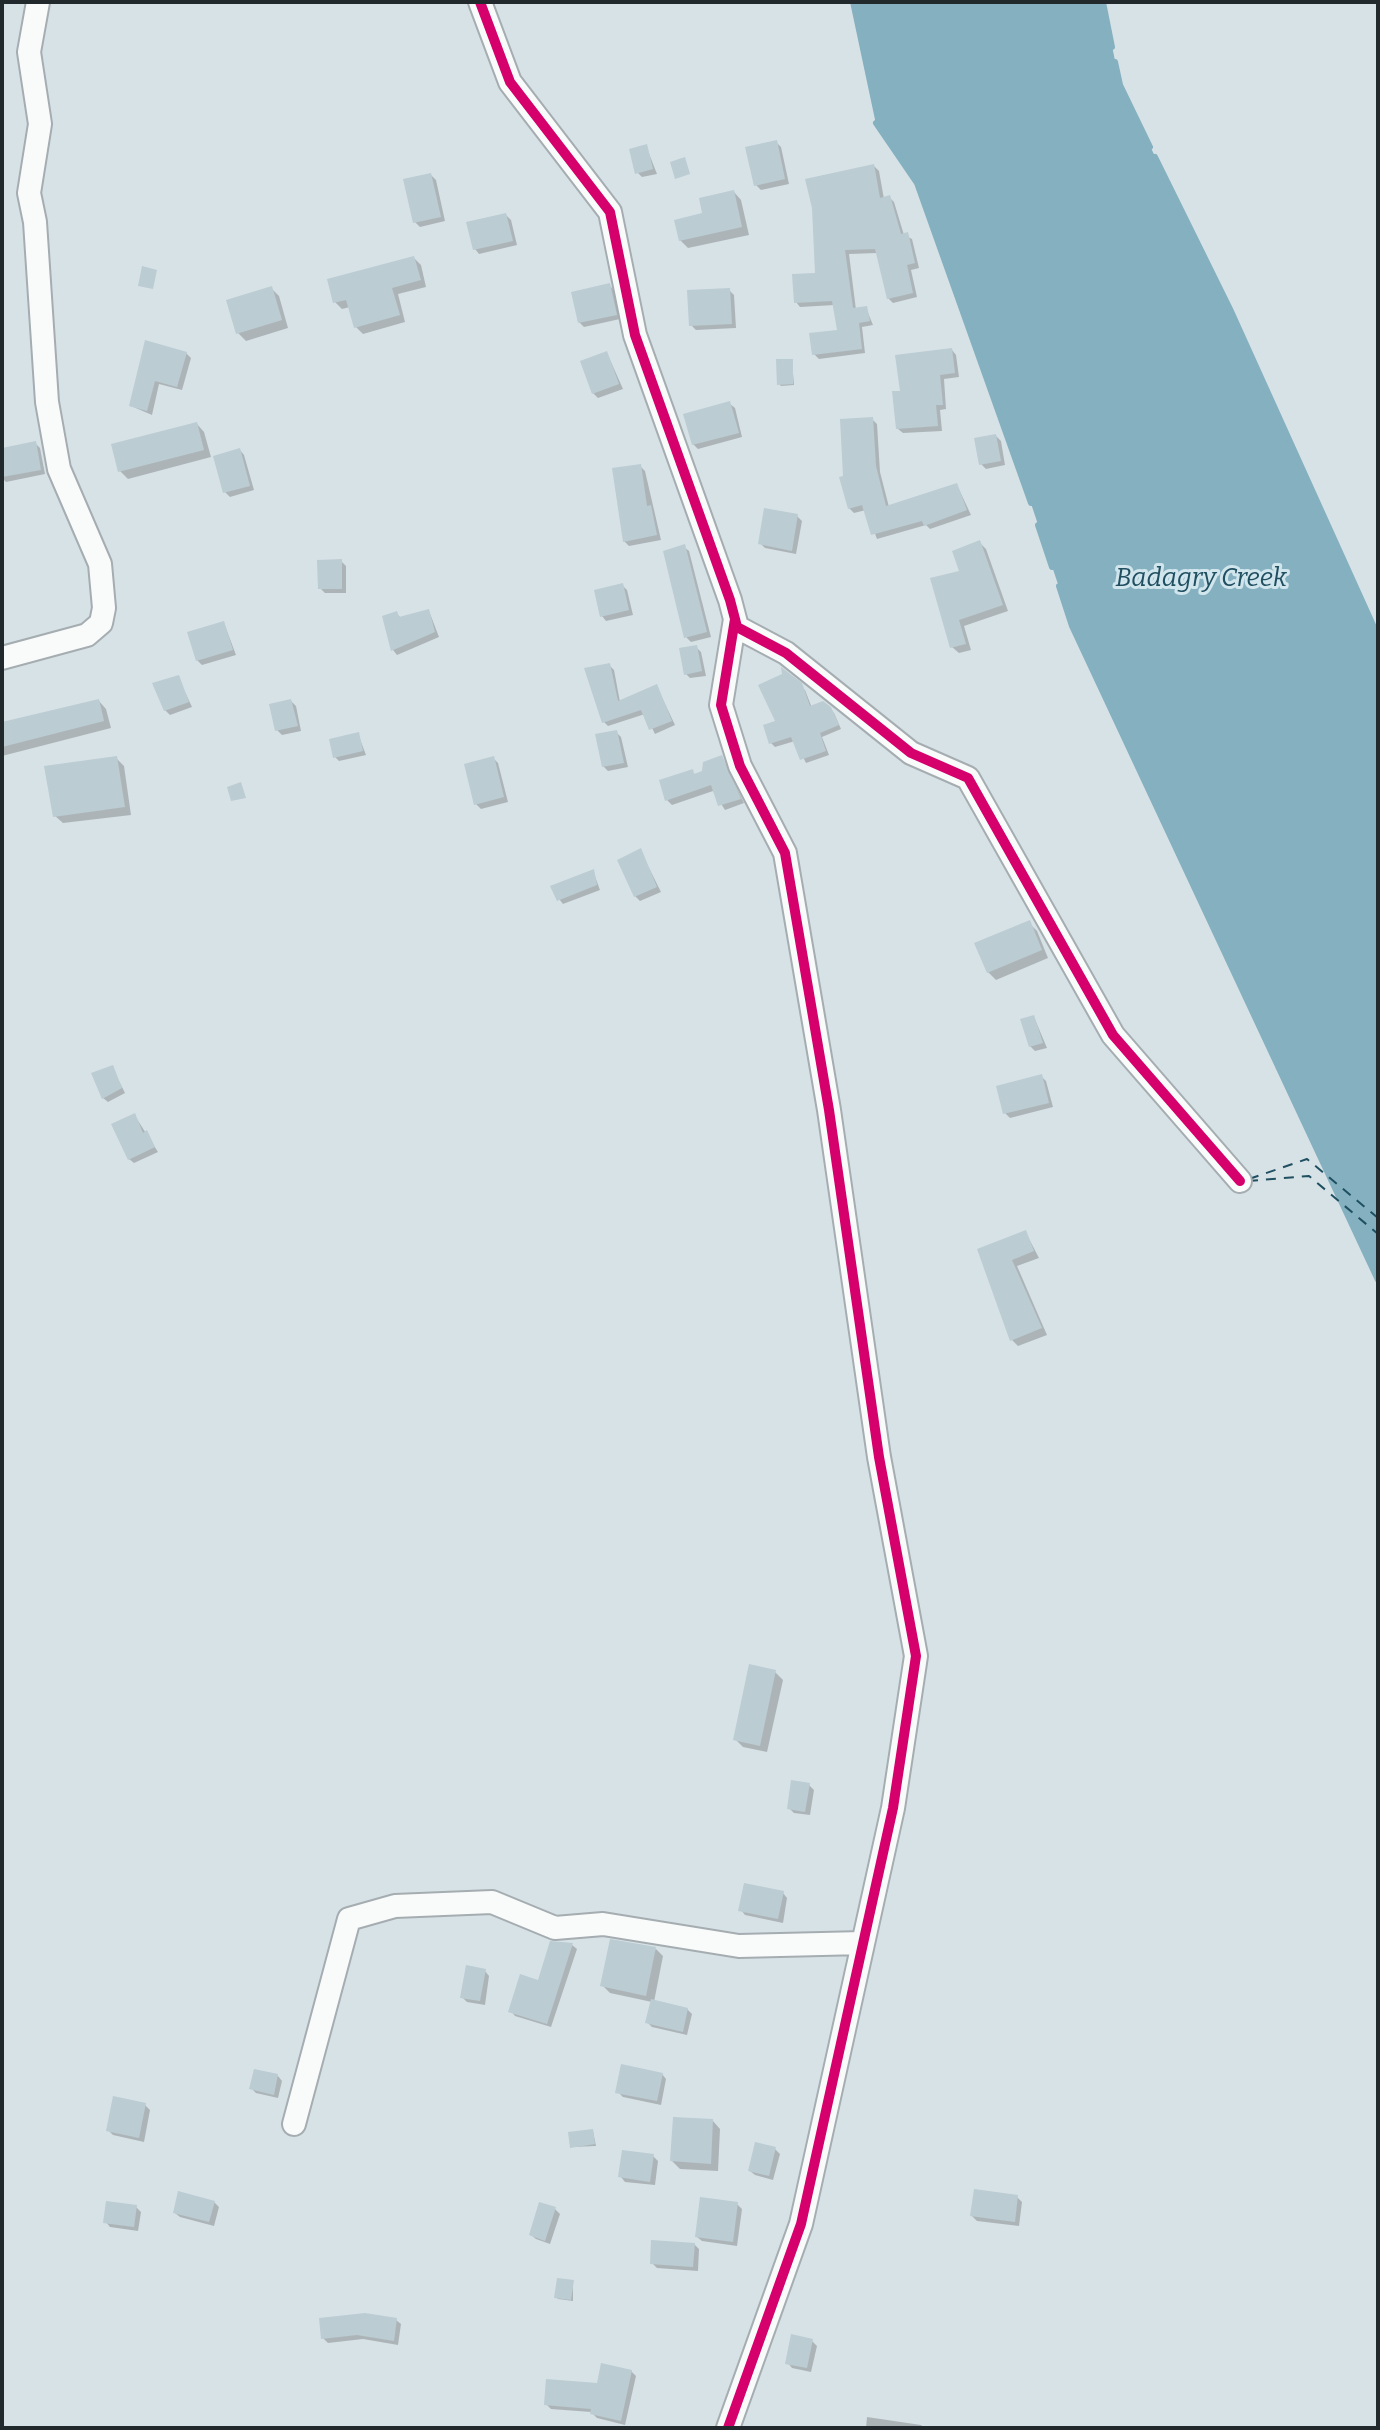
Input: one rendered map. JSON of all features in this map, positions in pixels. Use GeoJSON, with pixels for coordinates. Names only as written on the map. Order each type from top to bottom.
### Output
{"type":"FeatureCollection","features":[{"type":"Feature","properties":{"kind":"street"},"geometry":{"type":"LineString","coordinates":[[2,658],[87,635],[101,623],[104,608],[100,564],[59,469],[47,402],[35,222],[29,193],[40,124],[29,52],[38,2]]}},
{"type":"Feature","properties":{"kind":"street"},"geometry":{"type":"LineString","coordinates":[[480,2],[510,82],[610,212],[635,335],[737,627],[786,653],[911,753],[968,778],[1113,1035],[1240,1181]]}},
{"type":"Feature","properties":{"kind":"street"},"geometry":{"type":"LineString","coordinates":[[728,2428],[801,2224],[893,1808],[916,1656],[879,1457],[829,1110],[785,853],[740,766],[721,705],[735,619]]}},
{"type":"Feature","properties":{"kind":"street"},"geometry":{"type":"LineString","coordinates":[[294,2124],[349,1919],[395,1906],[492,1902],[555,1928],[603,1924],[739,1946],[863,1943]]}},
{"type":"Feature","properties":{"kind":"water","name":"Badagry Creek"},"geometry":{"type":"Polygon","coordinates":[[[850,2],[1103,2],[1120,85],[1230,309],[1378,636],[1378,1280],[1072,626],[998,405],[917,183],[877,129],[850,2]]]}},
{"type":"Feature","properties":{"kind":"building"},"geometry":{"type":"Polygon","coordinates":[[[777,140],[785,179],[754,186],[745,147],[777,140]]]}},
{"type":"Feature","properties":{"kind":"building"},"geometry":{"type":"Polygon","coordinates":[[[647,144],[653,169],[635,174],[629,149],[647,144]]]}},
{"type":"Feature","properties":{"kind":"building"},"geometry":{"type":"Polygon","coordinates":[[[685,157],[690,174],[675,179],[670,162],[685,157]]]}},
{"type":"Feature","properties":{"kind":"building"},"geometry":{"type":"Polygon","coordinates":[[[874,164],[880,198],[890,195],[901,234],[908,232],[915,263],[907,265],[913,293],[887,299],[875,249],[845,250],[853,308],[867,306],[870,321],[859,323],[862,349],[812,355],[809,333],[837,330],[832,301],[794,303],[792,274],[815,273],[812,208],[805,179],[874,164]]]}},
{"type":"Feature","properties":{"kind":"building"},"geometry":{"type":"Polygon","coordinates":[[[431,173],[441,217],[413,223],[403,179],[431,173]]]}},
{"type":"Feature","properties":{"kind":"building"},"geometry":{"type":"Polygon","coordinates":[[[734,190],[742,227],[679,241],[674,220],[702,213],[699,198],[734,190]]]}},
{"type":"Feature","properties":{"kind":"building"},"geometry":{"type":"Polygon","coordinates":[[[506,213],[513,241],[473,250],[466,222],[506,213]]]}},
{"type":"Feature","properties":{"kind":"building"},"geometry":{"type":"Polygon","coordinates":[[[414,256],[421,280],[392,288],[400,315],[354,328],[346,300],[333,303],[327,279],[414,256]]]}},
{"type":"Feature","properties":{"kind":"building"},"geometry":{"type":"Polygon","coordinates":[[[142,266],[157,270],[153,289],[138,286],[142,266]]]}},
{"type":"Feature","properties":{"kind":"building"},"geometry":{"type":"Polygon","coordinates":[[[610,283],[617,315],[578,323],[571,292],[610,283]]]}},
{"type":"Feature","properties":{"kind":"building"},"geometry":{"type":"Polygon","coordinates":[[[272,286],[282,320],[236,334],[226,300],[272,286]]]}},
{"type":"Feature","properties":{"kind":"building"},"geometry":{"type":"Polygon","coordinates":[[[730,288],[732,324],[689,326],[687,290],[730,288]]]}},
{"type":"Feature","properties":{"kind":"building"},"geometry":{"type":"Polygon","coordinates":[[[145,340],[187,352],[177,387],[155,381],[147,411],[129,406],[145,340]]]}},
{"type":"Feature","properties":{"kind":"building"},"geometry":{"type":"Polygon","coordinates":[[[952,348],[955,373],[940,375],[943,405],[936,405],[938,426],[896,429],[892,391],[900,391],[895,355],[952,348]]]}},
{"type":"Feature","properties":{"kind":"building"},"geometry":{"type":"Polygon","coordinates":[[[607,351],[619,384],[592,394],[580,361],[607,351]]]}},
{"type":"Feature","properties":{"kind":"building"},"geometry":{"type":"Polygon","coordinates":[[[776,359],[793,359],[793,384],[777,385],[776,359]]]}},
{"type":"Feature","properties":{"kind":"building"},"geometry":{"type":"Polygon","coordinates":[[[730,401],[739,433],[692,445],[683,414],[730,401]]]}},
{"type":"Feature","properties":{"kind":"building"},"geometry":{"type":"Polygon","coordinates":[[[873,417],[876,466],[886,506],[957,483],[967,510],[924,526],[922,521],[871,535],[862,505],[848,509],[839,477],[843,476],[840,419],[873,417]]]}},
{"type":"Feature","properties":{"kind":"building"},"geometry":{"type":"Polygon","coordinates":[[[197,422],[204,450],[118,472],[111,444],[197,422]]]}},
{"type":"Feature","properties":{"kind":"building"},"geometry":{"type":"Polygon","coordinates":[[[996,434],[1001,461],[979,465],[974,438],[996,434]]]}},
{"type":"Feature","properties":{"kind":"building"},"geometry":{"type":"Polygon","coordinates":[[[36,441],[41,470],[2,477],[2,448],[36,441]]]}},
{"type":"Feature","properties":{"kind":"building"},"geometry":{"type":"Polygon","coordinates":[[[240,448],[250,486],[223,493],[213,456],[240,448]]]}},
{"type":"Feature","properties":{"kind":"building"},"geometry":{"type":"Polygon","coordinates":[[[641,464],[647,506],[651,505],[657,535],[623,542],[612,468],[641,464]]]}},
{"type":"Feature","properties":{"kind":"building"},"geometry":{"type":"Polygon","coordinates":[[[764,508],[798,514],[792,551],[758,544],[764,508]]]}},
{"type":"Feature","properties":{"kind":"building"},"geometry":{"type":"Polygon","coordinates":[[[980,540],[1003,605],[959,620],[966,644],[950,648],[930,578],[959,571],[952,551],[980,540]]]}},
{"type":"Feature","properties":{"kind":"building"},"geometry":{"type":"Polygon","coordinates":[[[685,544],[707,632],[684,638],[663,551],[685,544]]]}},
{"type":"Feature","properties":{"kind":"building"},"geometry":{"type":"Polygon","coordinates":[[[342,559],[342,589],[318,589],[317,560],[342,559]]]}},
{"type":"Feature","properties":{"kind":"building"},"geometry":{"type":"Polygon","coordinates":[[[623,583],[629,610],[600,617],[594,590],[623,583]]]}},
{"type":"Feature","properties":{"kind":"building"},"geometry":{"type":"Polygon","coordinates":[[[429,609],[435,632],[391,651],[382,616],[397,611],[399,617],[429,609]]]}},
{"type":"Feature","properties":{"kind":"building"},"geometry":{"type":"Polygon","coordinates":[[[224,621],[233,650],[196,661],[187,632],[224,621]]]}},
{"type":"Feature","properties":{"kind":"building"},"geometry":{"type":"Polygon","coordinates":[[[697,645],[702,671],[684,675],[679,648],[697,645]]]}},
{"type":"Feature","properties":{"kind":"building"},"geometry":{"type":"Polygon","coordinates":[[[610,663],[618,701],[657,684],[672,721],[649,730],[641,710],[602,723],[584,668],[610,663]]]}},
{"type":"Feature","properties":{"kind":"building"},"geometry":{"type":"Polygon","coordinates":[[[781,667],[802,683],[810,706],[823,701],[831,707],[839,725],[820,733],[826,751],[800,760],[791,737],[769,744],[763,725],[775,721],[758,685],[782,674],[781,667]]]}},
{"type":"Feature","properties":{"kind":"building"},"geometry":{"type":"Polygon","coordinates":[[[179,675],[189,702],[164,711],[152,683],[179,675]]]}},
{"type":"Feature","properties":{"kind":"building"},"geometry":{"type":"Polygon","coordinates":[[[99,699],[104,721],[2,747],[2,722],[99,699]]]}},
{"type":"Feature","properties":{"kind":"building"},"geometry":{"type":"Polygon","coordinates":[[[291,699],[298,726],[275,731],[269,704],[291,699]]]}},
{"type":"Feature","properties":{"kind":"building"},"geometry":{"type":"Polygon","coordinates":[[[617,730],[624,763],[602,767],[595,734],[617,730]]]}},
{"type":"Feature","properties":{"kind":"building"},"geometry":{"type":"Polygon","coordinates":[[[359,732],[363,751],[333,758],[329,739],[359,732]]]}},
{"type":"Feature","properties":{"kind":"building"},"geometry":{"type":"Polygon","coordinates":[[[722,755],[741,799],[718,806],[711,785],[665,801],[659,780],[693,769],[694,774],[702,771],[703,762],[722,755]]]}},
{"type":"Feature","properties":{"kind":"building"},"geometry":{"type":"Polygon","coordinates":[[[117,756],[125,807],[53,817],[44,766],[117,756]]]}},
{"type":"Feature","properties":{"kind":"building"},"geometry":{"type":"Polygon","coordinates":[[[494,756],[504,797],[474,805],[464,764],[494,756]]]}},
{"type":"Feature","properties":{"kind":"building"},"geometry":{"type":"Polygon","coordinates":[[[241,782],[246,798],[231,801],[227,787],[241,782]]]}},
{"type":"Feature","properties":{"kind":"building"},"geometry":{"type":"Polygon","coordinates":[[[641,848],[657,887],[634,897],[617,860],[641,848]]]}},
{"type":"Feature","properties":{"kind":"building"},"geometry":{"type":"Polygon","coordinates":[[[594,869],[597,885],[557,901],[550,886],[594,869]]]}},
{"type":"Feature","properties":{"kind":"building"},"geometry":{"type":"Polygon","coordinates":[[[1030,920],[1042,950],[987,973],[974,943],[1030,920]]]}},
{"type":"Feature","properties":{"kind":"building"},"geometry":{"type":"Polygon","coordinates":[[[1034,1015],[1043,1043],[1029,1047],[1020,1019],[1034,1015]]]}},
{"type":"Feature","properties":{"kind":"building"},"geometry":{"type":"Polygon","coordinates":[[[113,1065],[122,1088],[102,1099],[91,1073],[113,1065]]]}},
{"type":"Feature","properties":{"kind":"building"},"geometry":{"type":"Polygon","coordinates":[[[1042,1074],[1049,1103],[1003,1114],[996,1086],[1042,1074]]]}},
{"type":"Feature","properties":{"kind":"building"},"geometry":{"type":"Polygon","coordinates":[[[135,1113],[143,1133],[147,1130],[155,1147],[128,1160],[111,1124],[135,1113]]]}},
{"type":"Feature","properties":{"kind":"building"},"geometry":{"type":"Polygon","coordinates":[[[1026,1230],[1034,1251],[1012,1260],[1042,1328],[1010,1341],[977,1249],[1026,1230]]]}},
{"type":"Feature","properties":{"kind":"building"},"geometry":{"type":"Polygon","coordinates":[[[749,1664],[776,1670],[760,1746],[733,1740],[749,1664]]]}},
{"type":"Feature","properties":{"kind":"building"},"geometry":{"type":"Polygon","coordinates":[[[791,1780],[810,1783],[805,1812],[787,1809],[791,1780]]]}},
{"type":"Feature","properties":{"kind":"building"},"geometry":{"type":"Polygon","coordinates":[[[744,1883],[784,1891],[778,1919],[738,1911],[744,1883]]]}},
{"type":"Feature","properties":{"kind":"building"},"geometry":{"type":"Polygon","coordinates":[[[610,1939],[656,1947],[646,1996],[600,1986],[610,1939]]]}},
{"type":"Feature","properties":{"kind":"building"},"geometry":{"type":"Polygon","coordinates":[[[550,1941],[573,1943],[547,2024],[508,2012],[520,1974],[538,1980],[550,1941]]]}},
{"type":"Feature","properties":{"kind":"building"},"geometry":{"type":"Polygon","coordinates":[[[466,1965],[486,1969],[480,2001],[460,1998],[466,1965]]]}},
{"type":"Feature","properties":{"kind":"building"},"geometry":{"type":"Polygon","coordinates":[[[651,1999],[688,2008],[683,2032],[645,2023],[651,1999]]]}},
{"type":"Feature","properties":{"kind":"building"},"geometry":{"type":"Polygon","coordinates":[[[621,2064],[663,2073],[657,2101],[615,2093],[621,2064]]]}},
{"type":"Feature","properties":{"kind":"building"},"geometry":{"type":"Polygon","coordinates":[[[254,2069],[278,2074],[274,2095],[249,2089],[254,2069]]]}},
{"type":"Feature","properties":{"kind":"building"},"geometry":{"type":"Polygon","coordinates":[[[113,2096],[146,2103],[139,2138],[106,2131],[113,2096]]]}},
{"type":"Feature","properties":{"kind":"building"},"geometry":{"type":"Polygon","coordinates":[[[673,2117],[713,2119],[711,2164],[670,2161],[673,2117]]]}},
{"type":"Feature","properties":{"kind":"building"},"geometry":{"type":"Polygon","coordinates":[[[593,2129],[595,2144],[570,2148],[568,2132],[593,2129]]]}},
{"type":"Feature","properties":{"kind":"building"},"geometry":{"type":"Polygon","coordinates":[[[755,2142],[776,2147],[769,2176],[748,2171],[755,2142]]]}},
{"type":"Feature","properties":{"kind":"building"},"geometry":{"type":"Polygon","coordinates":[[[622,2150],[654,2154],[650,2182],[618,2177],[622,2150]]]}},
{"type":"Feature","properties":{"kind":"building"},"geometry":{"type":"Polygon","coordinates":[[[974,2189],[1018,2195],[1015,2222],[970,2216],[974,2189]]]}},
{"type":"Feature","properties":{"kind":"building"},"geometry":{"type":"Polygon","coordinates":[[[178,2191],[215,2201],[209,2222],[173,2213],[178,2191]]]}},
{"type":"Feature","properties":{"kind":"building"},"geometry":{"type":"Polygon","coordinates":[[[700,2197],[738,2202],[733,2242],[695,2237],[700,2197]]]}},
{"type":"Feature","properties":{"kind":"building"},"geometry":{"type":"Polygon","coordinates":[[[106,2201],[137,2205],[134,2227],[103,2223],[106,2201]]]}},
{"type":"Feature","properties":{"kind":"building"},"geometry":{"type":"Polygon","coordinates":[[[539,2202],[556,2207],[545,2241],[529,2235],[539,2202]]]}},
{"type":"Feature","properties":{"kind":"building"},"geometry":{"type":"Polygon","coordinates":[[[651,2240],[695,2243],[693,2267],[650,2264],[651,2240]]]}},
{"type":"Feature","properties":{"kind":"building"},"geometry":{"type":"Polygon","coordinates":[[[557,2278],[574,2280],[571,2300],[554,2298],[557,2278]]]}},
{"type":"Feature","properties":{"kind":"building"},"geometry":{"type":"Polygon","coordinates":[[[365,2313],[397,2318],[394,2341],[357,2335],[321,2339],[319,2318],[365,2313]]]}},
{"type":"Feature","properties":{"kind":"building"},"geometry":{"type":"Polygon","coordinates":[[[791,2334],[813,2339],[807,2368],[785,2364],[791,2334]]]}},
{"type":"Feature","properties":{"kind":"building"},"geometry":{"type":"Polygon","coordinates":[[[601,2363],[632,2370],[621,2421],[590,2414],[591,2409],[544,2405],[546,2379],[597,2383],[601,2363]]]}},
{"type":"Feature","properties":{"kind":"waterway"},"geometry":{"type":"LineString","coordinates":[[1103,2],[1112,47]]}},
{"type":"Feature","properties":{"kind":"waterway"},"geometry":{"type":"LineString","coordinates":[[1115,62],[1120,85],[1150,147]]}},
{"type":"Feature","properties":{"kind":"waterway"},"geometry":{"type":"LineString","coordinates":[[876,123],[917,183],[1031,503]]}},
{"type":"Feature","properties":{"kind":"waterway"},"geometry":{"type":"LineString","coordinates":[[1155,157],[1230,309],[1378,636]]}},
{"type":"Feature","properties":{"kind":"waterway"},"geometry":{"type":"LineString","coordinates":[[1038,525],[1052,567]]}},
{"type":"Feature","properties":{"kind":"waterway"},"geometry":{"type":"LineString","coordinates":[[1059,586],[1072,626],[1378,1280]]}},
{"type":"Feature","properties":{"kind":"ferry route"},"geometry":{"type":"LineString","coordinates":[[1249,1179],[1307,1159],[1378,1218]]}},
{"type":"Feature","properties":{"kind":"ferry route"},"geometry":{"type":"LineString","coordinates":[[1248,1181],[1309,1176],[1378,1234]]}},
{"type":"Feature","properties":{"kind":"cycle path"},"geometry":{"type":"LineString","coordinates":[[480,2],[510,82],[610,212],[635,335],[730,600],[735,619],[721,705],[740,766],[785,853],[829,1110],[879,1457],[916,1656],[893,1808],[801,2224],[728,2428]]}},
{"type":"Feature","properties":{"kind":"cycle path"},"geometry":{"type":"LineString","coordinates":[[735,619],[737,627],[786,653],[911,753],[968,778],[1113,1035],[1240,1181]]}}]}
